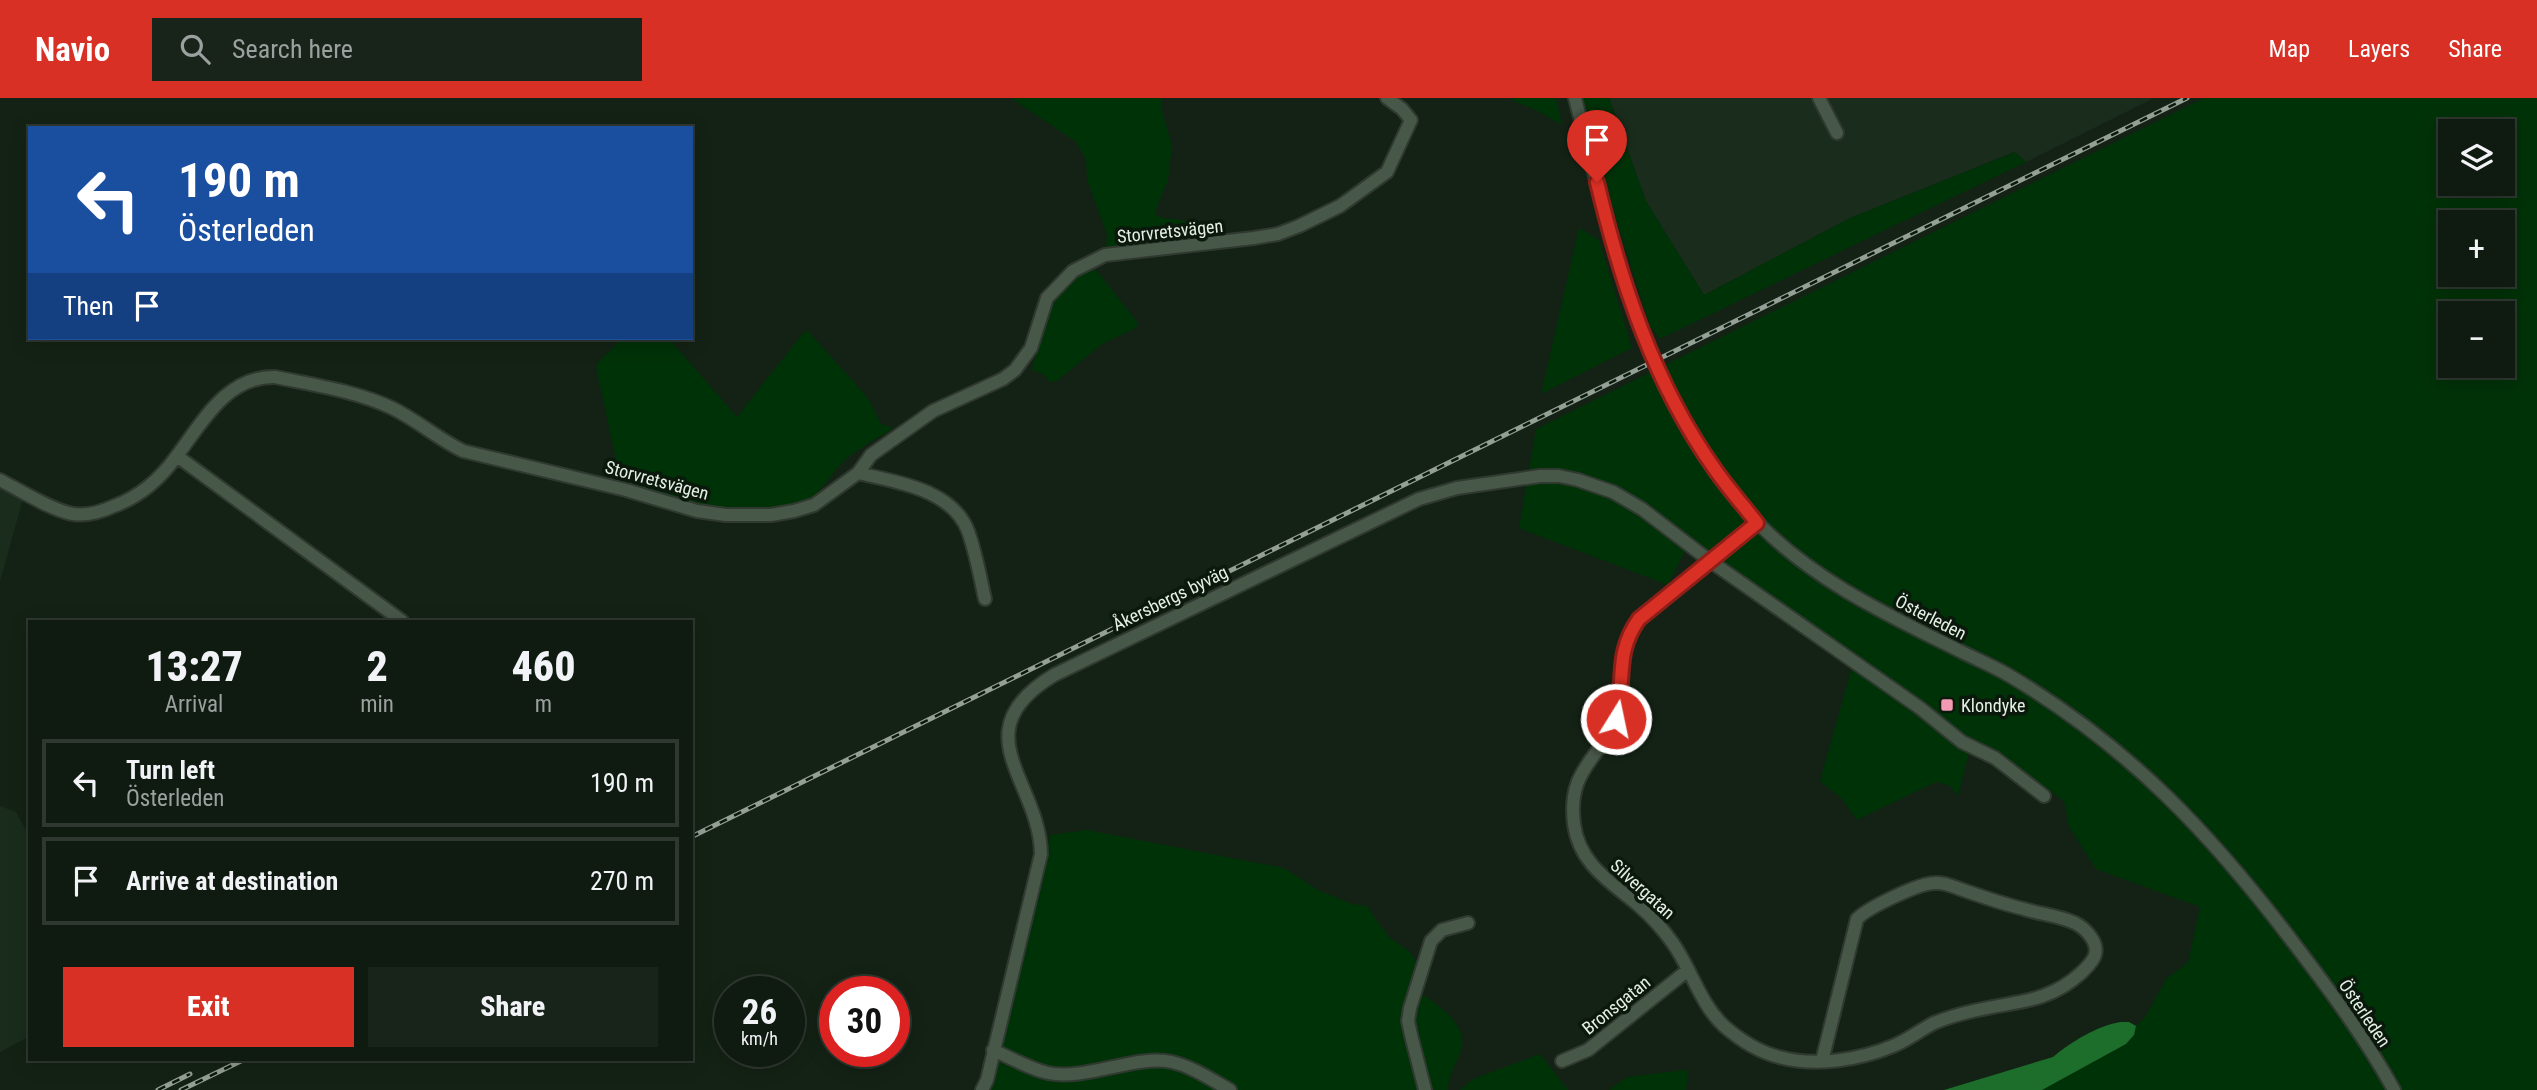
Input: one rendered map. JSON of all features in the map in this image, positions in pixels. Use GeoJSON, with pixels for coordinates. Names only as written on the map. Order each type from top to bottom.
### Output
{"type":"FeatureCollection","features":[{"type":"Feature","properties":{"kind":"street","name":"Storvretsvägen"},"geometry":{"type":"LineString","coordinates":[[0,480],[70,514],[95,513],[124,502],[157,478],[218,403],[232,390],[246,381],[260,377],[301,383],[377,401],[394,409],[445,443],[463,451],[535,466],[696,511],[726,515],[771,515],[794,511],[814,505],[858,472],[871,455],[933,411],[1003,379],[1015,370],[1031,348],[1048,298],[1066,278],[1089,262],[1105,255],[1208,245],[1278,234],[1340,206],[1387,172],[1411,120],[1387,98]]}},
{"type":"Feature","properties":{"kind":"street","name":"Österleden"},"geometry":{"type":"LineString","coordinates":[[1575,98],[1623,278],[1656,367],[1714,469],[1757,523],[1792,555],[1830,583],[2007,674],[2052,702],[2123,754],[2188,816],[2251,888],[2357,1029],[2394,1090]]}},
{"type":"Feature","properties":{"kind":"street"},"geometry":{"type":"LineString","coordinates":[[1819,98],[1837,133]]}},
{"type":"Feature","properties":{"kind":"street"},"geometry":{"type":"LineString","coordinates":[[177,456],[401,620]]}},
{"type":"Feature","properties":{"kind":"street"},"geometry":{"type":"LineString","coordinates":[[858,472],[900,482],[951,506],[967,529],[985,599]]}},
{"type":"Feature","properties":{"kind":"street","name":"Åkersbergs byväg"},"geometry":{"type":"LineString","coordinates":[[982,1090],[1041,854],[1038,827],[1016,772],[1008,741],[1009,727],[1017,705],[1036,686],[1173,616],[1398,507],[1436,492],[1540,476],[1559,476],[1613,492],[1642,509],[1710,561],[1920,708],[1962,742],[1995,758],[2044,796]]}},
{"type":"Feature","properties":{"kind":"street","name":"Silvergatan"},"geometry":{"type":"LineString","coordinates":[[1757,523],[1639,619],[1628,634],[1623,648],[1622,681],[1616,719],[1580,774],[1574,802],[1576,833],[1597,873],[1657,923],[1678,951],[1713,1013],[1724,1026],[1751,1046],[1779,1057],[1822,1061],[1873,1053],[1894,1046],[1948,1018],[1974,1010],[2023,1003],[2050,993],[2072,981],[2095,955],[2093,940],[2073,922],[2006,905],[1946,884],[1924,885],[1871,908],[1857,919],[1822,1061]]}},
{"type":"Feature","properties":{"kind":"street"},"geometry":{"type":"LineString","coordinates":[[1425,1090],[1411,1035],[1410,1009],[1431,942],[1443,930],[1468,923]]}},
{"type":"Feature","properties":{"kind":"street","name":"Bronsgatan"},"geometry":{"type":"LineString","coordinates":[[1562,1061],[1588,1050],[1688,970]]}},
{"type":"Feature","properties":{"kind":"street"},"geometry":{"type":"LineString","coordinates":[[993,1050],[1049,1073],[1072,1074],[1170,1061],[1191,1068],[1230,1090]]}},
{"type":"Feature","properties":{"kind":"shaded area"},"geometry":{"type":"Polygon","coordinates":[[[1011,98],[1162,98],[1162,110],[1172,146],[1168,180],[1156,215],[1187,222],[1191,243],[1106,248],[1107,234],[1087,180],[1086,159],[1076,142],[1011,98]]]}},
{"type":"Feature","properties":{"kind":"shaded area"},"geometry":{"type":"Polygon","coordinates":[[[1511,98],[1556,98],[1562,125],[1513,101],[1511,98]]]}},
{"type":"Feature","properties":{"kind":"shaded area"},"geometry":{"type":"Polygon","coordinates":[[[1583,98],[1609,98],[1646,201],[1704,295],[1850,218],[2015,152],[2026,162],[1660,339],[1650,326],[1615,215],[1583,98]]]}},
{"type":"Feature","properties":{"kind":"shaded area"},"geometry":{"type":"Polygon","coordinates":[[[1609,98],[2154,98],[2026,162],[2014,152],[1850,218],[1704,295],[1646,201],[1609,98]]]}},
{"type":"Feature","properties":{"kind":"shaded area"},"geometry":{"type":"Polygon","coordinates":[[[2204,98],[2537,98],[2537,1090],[2042,1090],[2126,1044],[2134,1035],[2136,1026],[2146,1016],[2166,979],[2188,962],[2200,907],[2096,869],[2069,827],[2064,801],[1997,753],[1970,749],[1958,796],[1950,786],[1936,782],[1857,820],[1842,799],[1820,781],[1852,667],[1686,548],[1668,585],[1519,528],[1536,429],[2204,98]]]}},
{"type":"Feature","properties":{"kind":"shaded area"},"geometry":{"type":"Polygon","coordinates":[[[1579,228],[1599,240],[1632,348],[1541,394],[1579,228]]]}},
{"type":"Feature","properties":{"kind":"shaded area"},"geometry":{"type":"Polygon","coordinates":[[[1088,269],[1097,271],[1138,323],[1136,328],[1102,344],[1057,381],[1050,382],[1043,374],[1032,370],[1048,313],[1062,290],[1088,269]]]}},
{"type":"Feature","properties":{"kind":"shaded area"},"geometry":{"type":"Polygon","coordinates":[[[808,331],[868,398],[881,424],[894,428],[845,460],[814,495],[785,507],[723,509],[709,508],[621,483],[596,367],[621,340],[671,341],[737,417],[803,333],[808,331]]]}},
{"type":"Feature","properties":{"kind":"shaded area"},"geometry":{"type":"Polygon","coordinates":[[[0,480],[25,492],[0,581],[0,480]]]}},
{"type":"Feature","properties":{"kind":"shaded area"},"geometry":{"type":"Polygon","coordinates":[[[0,806],[16,812],[28,834],[28,1037],[0,1052],[0,806]]]}},
{"type":"Feature","properties":{"kind":"shaded area"},"geometry":{"type":"Polygon","coordinates":[[[1087,830],[1284,868],[1318,890],[1352,904],[1367,906],[1388,936],[1410,952],[1418,964],[1419,992],[1451,1017],[1461,1034],[1460,1053],[1448,1090],[986,1090],[1022,957],[1050,835],[1087,830]]]}},
{"type":"Feature","properties":{"kind":"shaded area"},"geometry":{"type":"Polygon","coordinates":[[[2120,1022],[2129,1022],[2136,1026],[2134,1035],[2126,1044],[2042,1090],[1944,1090],[2053,1057],[2085,1035],[2120,1022]]]}},
{"type":"Feature","properties":{"kind":"shaded area"},"geometry":{"type":"Polygon","coordinates":[[[1540,1054],[1568,1090],[1460,1090],[1473,1079],[1540,1054]]]}},
{"type":"Feature","properties":{"kind":"shaded area"},"geometry":{"type":"Polygon","coordinates":[[[1688,1071],[1686,1090],[1609,1090],[1627,1077],[1688,1071]]]}},
{"type":"Feature","properties":{"kind":"railway"},"geometry":{"type":"LineString","coordinates":[[693,836],[2187,98]]}},
{"type":"Feature","properties":{"kind":"railway"},"geometry":{"type":"LineString","coordinates":[[181,1090],[241,1061]]}},
{"type":"Feature","properties":{"kind":"railway"},"geometry":{"type":"LineString","coordinates":[[158,1090],[190,1074]]}},
{"type":"Feature","properties":{"kind":"place","name":"Klondyke"},"geometry":{"type":"Point","coordinates":[1947,705]}},
{"type":"Feature","properties":{"kind":"route"},"geometry":{"type":"LineString","coordinates":[[1597,182],[1623,278],[1656,367],[1692,435],[1714,469],[1757,523],[1639,619],[1628,634],[1623,648],[1622,681],[1616,719]]}}]}
